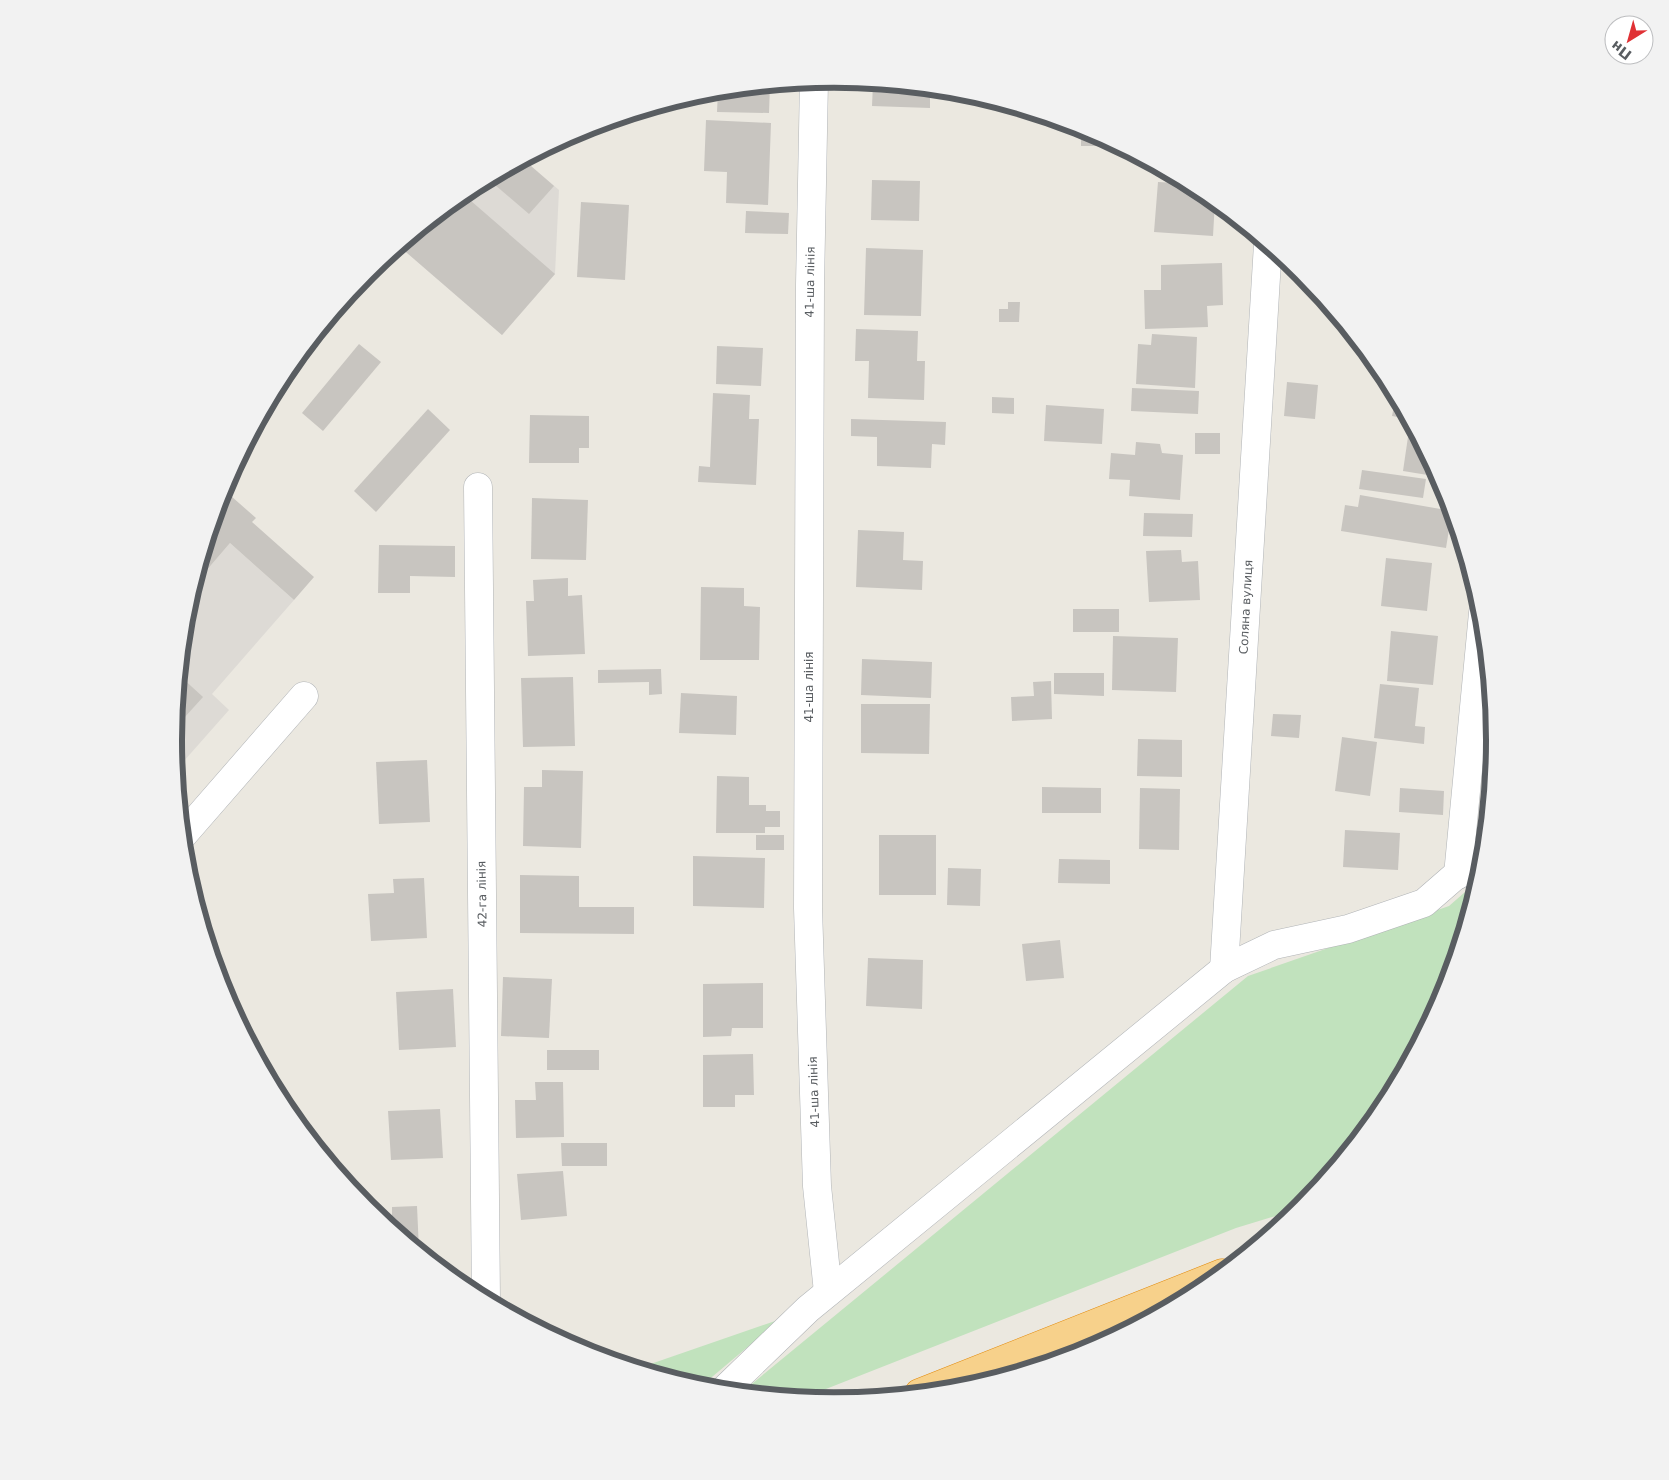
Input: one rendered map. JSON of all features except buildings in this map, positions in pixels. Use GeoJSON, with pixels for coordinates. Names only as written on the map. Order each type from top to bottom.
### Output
{"type":"FeatureCollection","features":[{"type":"Feature","properties":{"kind":"highway"},"geometry":{"type":"LineString","coordinates":[[944,1383],[1197,1283]]}},
{"type":"Feature","properties":{"kind":"street","name":"41-ша лінія"},"geometry":{"type":"LineString","coordinates":[[814,88],[810,285],[808,908],[817,1186],[828,1292]]}},
{"type":"Feature","properties":{"kind":"street","name":"Соляна вулиця"},"geometry":{"type":"LineString","coordinates":[[1224,969],[1268,251]]}},
{"type":"Feature","properties":{"kind":"street","name":"42-га лінія"},"geometry":{"type":"LineString","coordinates":[[478,487],[486,1292]]}},
{"type":"Feature","properties":{"kind":"street"},"geometry":{"type":"LineString","coordinates":[[1458,875],[1480,647]]}},
{"type":"Feature","properties":{"kind":"street"},"geometry":{"type":"LineString","coordinates":[[189,829],[304,696]]}},
{"type":"Feature","properties":{"kind":"street"},"geometry":{"type":"LineString","coordinates":[[730,1384],[828,1292],[1224,969],[1274,945],[1348,929],[1424,903],[1475,859]]}},
{"type":"Feature","properties":{"kind":"shaded area"},"geometry":{"type":"Polygon","coordinates":[[[529,164],[559,190],[555,274],[502,335],[403,250],[472,197],[529,164]]]}},
{"type":"Feature","properties":{"kind":"shaded area"},"geometry":{"type":"Polygon","coordinates":[[[230,543],[294,600],[212,694],[229,710],[183,763],[183,697],[188,655],[203,574],[230,543]]]}},
{"type":"Feature","properties":{"kind":"green space"},"geometry":{"type":"Polygon","coordinates":[[[1469,888],[1452,950],[1420,1029],[1377,1103],[1352,1137],[1325,1170],[1283,1214],[1236,1228],[819,1392],[748,1387],[1248,976],[1449,906],[1469,888]]]}},
{"type":"Feature","properties":{"kind":"green space"},"geometry":{"type":"Polygon","coordinates":[[[781,1319],[708,1380],[648,1365],[781,1319]]]}}]}
